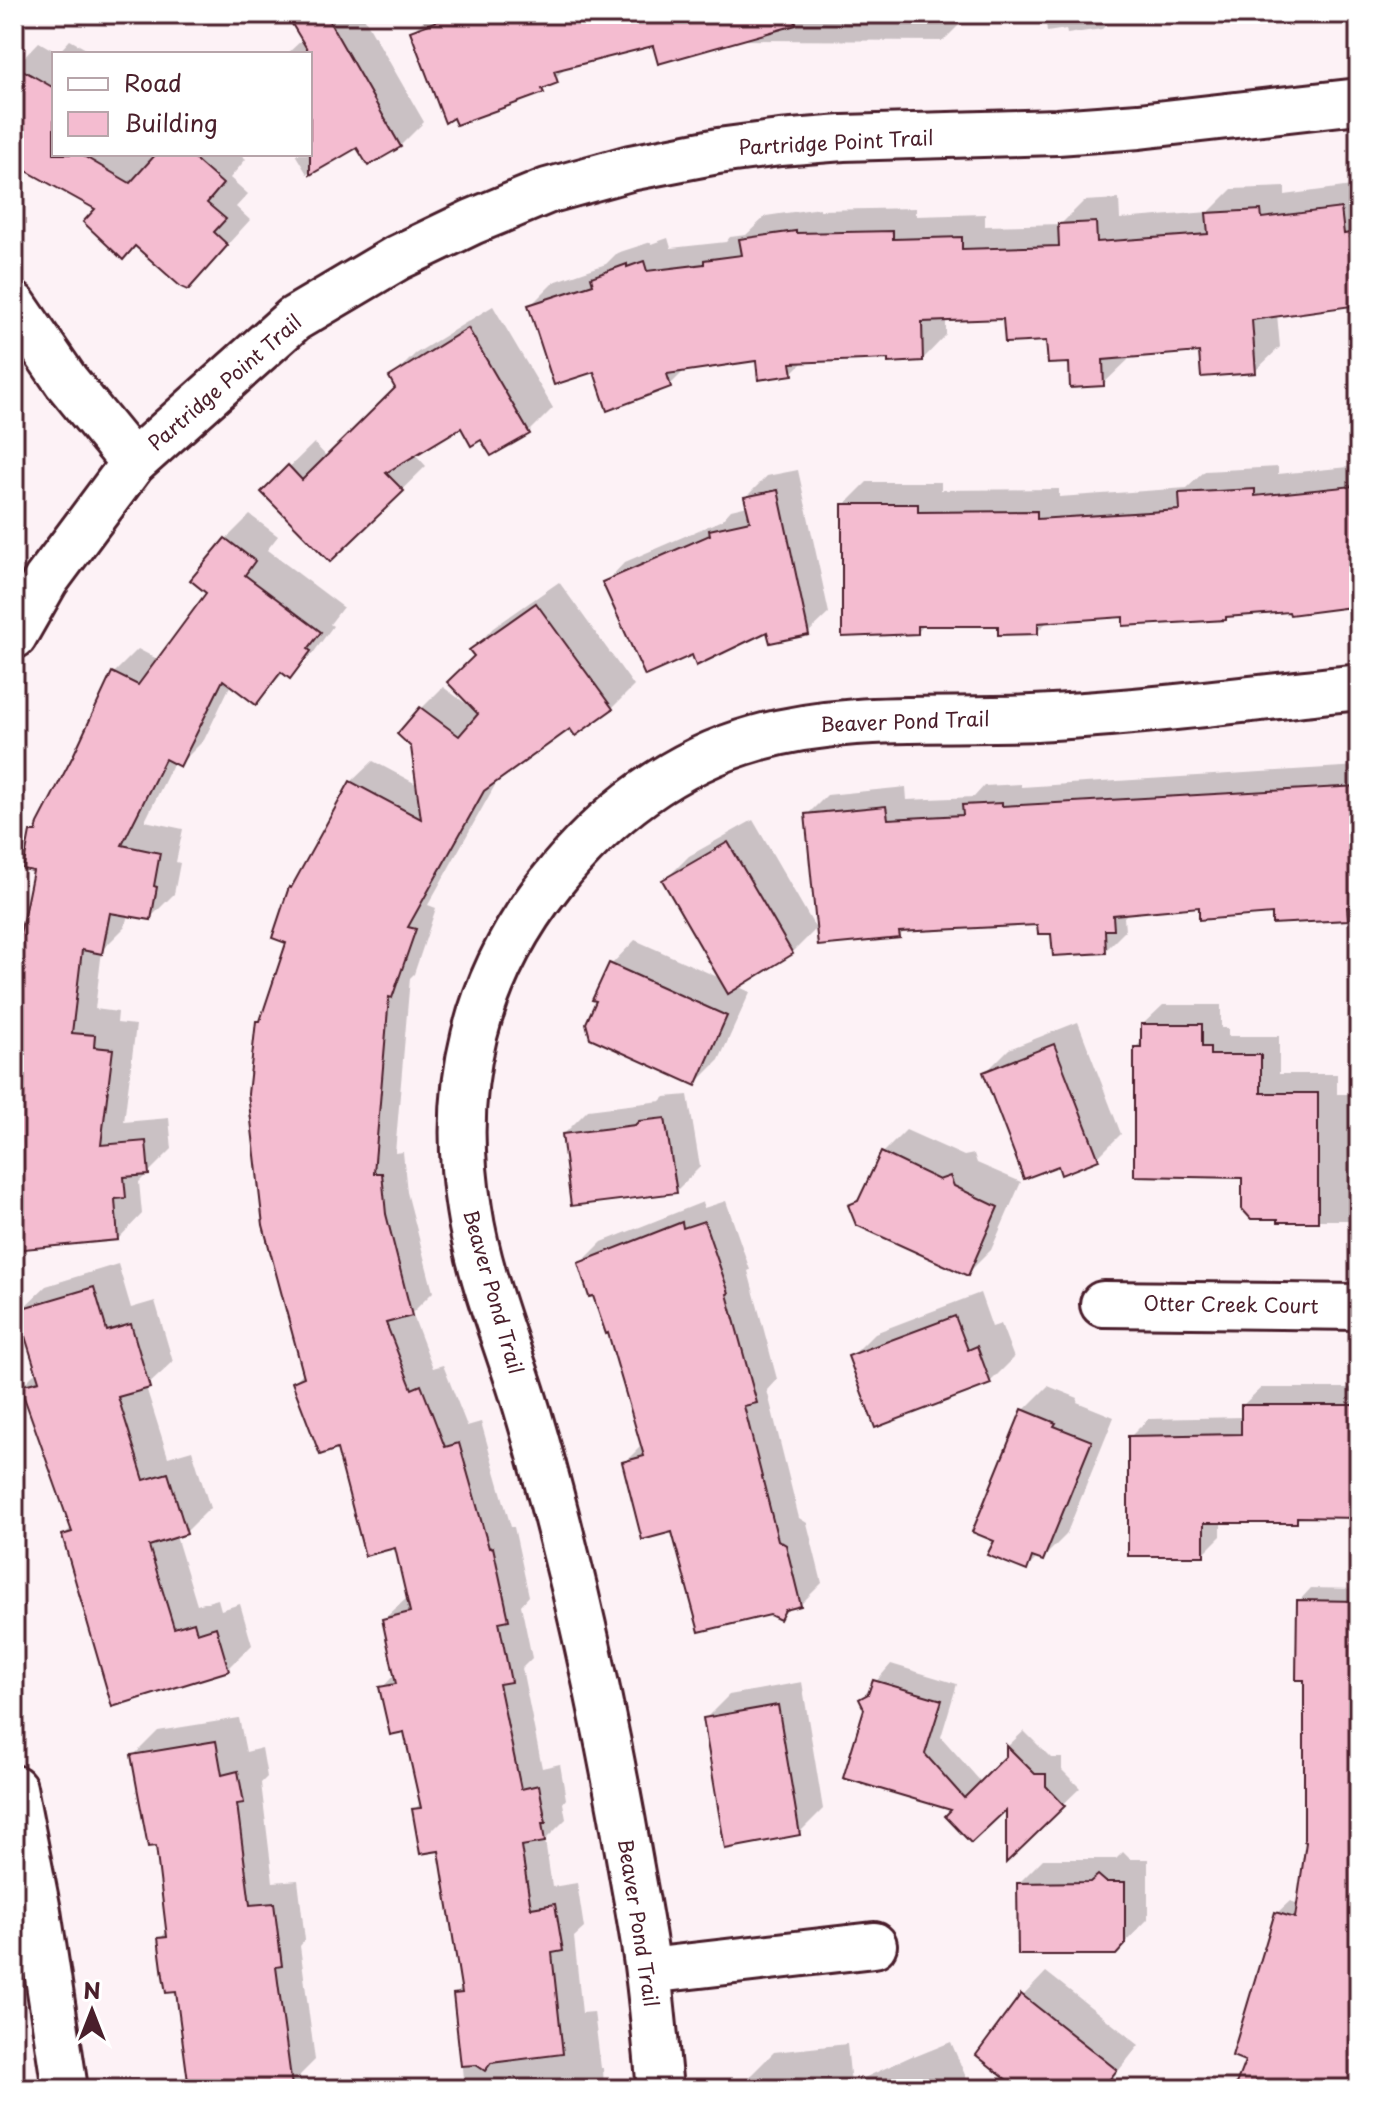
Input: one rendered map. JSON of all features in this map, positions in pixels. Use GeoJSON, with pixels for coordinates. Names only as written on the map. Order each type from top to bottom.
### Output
{"type":"FeatureCollection","features":[{"type":"Feature","properties":{"kind":"street","name":"Partridge Point Trail"},"geometry":{"type":"LineString","coordinates":[[14,636],[46,580],[133,463],[294,319],[397,258],[547,191],[630,168],[780,143],[843,138],[1057,132],[1359,101]]}},
{"type":"Feature","properties":{"kind":"street"},"geometry":{"type":"LineString","coordinates":[[14,305],[66,381],[133,463]]}},
{"type":"Feature","properties":{"kind":"street","name":"Beaver Pond Trail"},"geometry":{"type":"LineString","coordinates":[[660,2089],[648,1971],[616,1782],[576,1594],[528,1413],[469,1215],[462,1156],[463,1093],[474,1031],[495,970],[528,911],[569,860],[611,818],[661,780],[706,756],[756,738],[811,726],[866,720],[1051,717],[1359,687]]}},
{"type":"Feature","properties":{"kind":"street","name":"Otter Creek Court"},"geometry":{"type":"LineString","coordinates":[[1103,1304],[1359,1307]]}},
{"type":"Feature","properties":{"kind":"street"},"geometry":{"type":"LineString","coordinates":[[14,1788],[26,1912],[65,2089]]}},
{"type":"Feature","properties":{"kind":"street"},"geometry":{"type":"LineString","coordinates":[[648,1971],[874,1945]]}},
{"type":"Feature","properties":{"kind":"building"},"geometry":{"type":"Polygon","coordinates":[[[286,14],[325,14],[401,147],[368,166],[357,148],[310,175],[312,52],[309,52],[286,14]]]}},
{"type":"Feature","properties":{"kind":"building"},"geometry":{"type":"Polygon","coordinates":[[[456,14],[794,14],[796,25],[658,64],[653,46],[554,71],[558,83],[542,89],[544,93],[456,125],[453,118],[445,123],[410,31],[456,14]]]}},
{"type":"Feature","properties":{"kind":"building"},"geometry":{"type":"Polygon","coordinates":[[[14,65],[52,87],[52,156],[83,156],[130,183],[154,156],[191,156],[223,184],[207,203],[226,219],[214,232],[228,245],[188,290],[135,246],[123,260],[83,222],[95,209],[14,164],[14,65]]]}},
{"type":"Feature","properties":{"kind":"building"},"geometry":{"type":"Polygon","coordinates":[[[1341,208],[1344,234],[1359,236],[1359,305],[1252,320],[1256,373],[1201,377],[1199,352],[1103,360],[1104,386],[1070,388],[1069,363],[1048,364],[1046,341],[1005,343],[1003,319],[922,322],[923,361],[888,363],[888,359],[791,363],[793,375],[758,380],[756,361],[667,374],[671,387],[607,411],[594,372],[554,385],[528,305],[593,284],[591,277],[627,264],[627,267],[644,261],[647,271],[704,264],[704,260],[742,255],[739,239],[796,231],[893,231],[893,239],[962,237],[962,249],[1059,246],[1058,224],[1096,222],[1097,242],[1208,234],[1206,213],[1261,210],[1262,218],[1341,208]]]}},
{"type":"Feature","properties":{"kind":"building"},"geometry":{"type":"Polygon","coordinates":[[[468,328],[530,434],[491,456],[481,440],[471,446],[461,428],[386,473],[404,491],[330,562],[261,492],[288,465],[302,480],[395,388],[389,377],[468,328]]]}},
{"type":"Feature","properties":{"kind":"building"},"geometry":{"type":"Polygon","coordinates":[[[1353,486],[1359,545],[1359,606],[1290,615],[1289,612],[1226,617],[1226,620],[1123,626],[1123,617],[1038,623],[1038,634],[998,635],[998,626],[918,626],[918,634],[842,637],[842,504],[918,504],[918,512],[1037,511],[1037,519],[1180,510],[1179,493],[1255,489],[1255,496],[1353,486]]]}},
{"type":"Feature","properties":{"kind":"building"},"geometry":{"type":"Polygon","coordinates":[[[778,490],[809,635],[770,643],[767,632],[696,666],[692,655],[645,676],[602,582],[710,535],[709,530],[750,521],[744,497],[778,490]]]}},
{"type":"Feature","properties":{"kind":"building"},"geometry":{"type":"Polygon","coordinates":[[[225,538],[255,561],[245,575],[321,632],[290,679],[281,672],[256,705],[223,680],[180,767],[165,759],[122,845],[160,853],[151,920],[110,913],[102,954],[82,950],[72,1033],[95,1035],[94,1047],[113,1049],[101,1145],[146,1141],[149,1175],[124,1177],[126,1198],[115,1199],[118,1240],[14,1250],[14,964],[33,871],[23,869],[30,832],[36,832],[112,672],[138,685],[206,593],[190,580],[225,538]]]}},
{"type":"Feature","properties":{"kind":"building"},"geometry":{"type":"Polygon","coordinates":[[[536,603],[613,709],[575,736],[570,729],[484,791],[408,927],[416,929],[392,998],[389,997],[374,1173],[382,1173],[386,1214],[412,1316],[386,1323],[412,1389],[421,1385],[445,1447],[459,1443],[489,1548],[493,1547],[509,1620],[499,1622],[511,1682],[499,1684],[521,1789],[539,1785],[546,1823],[542,1823],[545,1842],[521,1846],[531,1908],[555,1904],[563,1951],[552,1953],[563,2054],[491,2063],[485,2071],[476,2065],[461,2066],[453,1994],[462,1993],[439,1851],[420,1854],[412,1809],[421,1808],[404,1732],[390,1735],[379,1687],[396,1684],[382,1619],[410,1612],[395,1548],[365,1556],[337,1449],[320,1455],[292,1382],[304,1377],[263,1225],[248,1094],[256,1021],[260,1021],[286,943],[272,938],[289,887],[350,781],[421,819],[411,747],[397,734],[420,707],[459,736],[478,714],[447,682],[474,656],[469,650],[536,603]]]}},
{"type":"Feature","properties":{"kind":"building"},"geometry":{"type":"Polygon","coordinates":[[[1359,786],[1359,906],[1347,907],[1348,920],[1272,924],[1272,914],[1199,920],[1199,907],[1113,915],[1114,930],[1105,930],[1106,953],[1053,956],[1051,934],[1038,934],[1037,925],[899,932],[900,938],[818,946],[805,814],[886,806],[888,819],[963,815],[962,805],[1002,803],[1002,806],[1359,786]]]}},
{"type":"Feature","properties":{"kind":"building"},"geometry":{"type":"Polygon","coordinates":[[[728,842],[793,954],[728,994],[662,880],[728,842]]]}},
{"type":"Feature","properties":{"kind":"building"},"geometry":{"type":"Polygon","coordinates":[[[609,963],[727,1016],[696,1086],[590,1038],[586,1023],[596,1001],[592,1000],[609,963]]]}},
{"type":"Feature","properties":{"kind":"building"},"geometry":{"type":"Polygon","coordinates":[[[1141,1024],[1202,1024],[1202,1047],[1210,1047],[1210,1055],[1261,1055],[1261,1093],[1318,1093],[1318,1222],[1251,1219],[1242,1209],[1242,1178],[1134,1176],[1134,1047],[1141,1047],[1141,1024]]]}},
{"type":"Feature","properties":{"kind":"building"},"geometry":{"type":"Polygon","coordinates":[[[1054,1044],[1099,1160],[1061,1175],[1058,1166],[1024,1179],[983,1072],[1054,1044]]]}},
{"type":"Feature","properties":{"kind":"building"},"geometry":{"type":"Polygon","coordinates":[[[665,1118],[677,1193],[571,1206],[562,1134],[665,1118]]]}},
{"type":"Feature","properties":{"kind":"building"},"geometry":{"type":"Polygon","coordinates":[[[881,1152],[939,1180],[950,1176],[954,1186],[998,1207],[968,1276],[856,1225],[848,1205],[858,1201],[881,1152]]]}},
{"type":"Feature","properties":{"kind":"building"},"geometry":{"type":"Polygon","coordinates":[[[704,1221],[729,1293],[757,1403],[744,1406],[778,1540],[786,1545],[801,1606],[785,1610],[780,1620],[770,1615],[699,1632],[672,1532],[642,1540],[622,1462],[644,1456],[608,1333],[593,1296],[589,1297],[578,1263],[682,1222],[683,1228],[704,1221]]]}},
{"type":"Feature","properties":{"kind":"building"},"geometry":{"type":"Polygon","coordinates":[[[94,1287],[107,1331],[131,1324],[150,1388],[118,1397],[144,1480],[168,1473],[187,1534],[149,1546],[174,1628],[194,1622],[197,1633],[216,1627],[229,1671],[112,1707],[62,1535],[72,1532],[20,1386],[39,1381],[19,1309],[94,1287]]]}},
{"type":"Feature","properties":{"kind":"building"},"geometry":{"type":"Polygon","coordinates":[[[955,1316],[968,1350],[977,1346],[991,1384],[875,1428],[848,1356],[955,1316]]]}},
{"type":"Feature","properties":{"kind":"building"},"geometry":{"type":"Polygon","coordinates":[[[1241,1405],[1359,1405],[1359,1518],[1297,1517],[1297,1523],[1204,1523],[1204,1556],[1128,1556],[1128,1436],[1241,1434],[1241,1405]]]}},
{"type":"Feature","properties":{"kind":"building"},"geometry":{"type":"Polygon","coordinates":[[[1022,1409],[1092,1441],[1043,1561],[1032,1557],[1027,1571],[987,1555],[994,1541],[972,1532],[1022,1409]]]}},
{"type":"Feature","properties":{"kind":"building"},"geometry":{"type":"Polygon","coordinates":[[[1297,1600],[1359,1601],[1359,2089],[1234,2089],[1245,2061],[1232,2056],[1275,1912],[1295,1918],[1306,1842],[1304,1680],[1296,1680],[1297,1600]]]}},
{"type":"Feature","properties":{"kind":"building"},"geometry":{"type":"Polygon","coordinates":[[[873,1680],[942,1700],[925,1754],[964,1798],[1006,1756],[1006,1745],[1035,1774],[1046,1774],[1046,1786],[1065,1806],[1006,1863],[1006,1810],[971,1843],[945,1816],[951,1810],[843,1778],[864,1709],[859,1699],[868,1694],[873,1680]]]}},
{"type":"Feature","properties":{"kind":"building"},"geometry":{"type":"Polygon","coordinates":[[[778,1705],[800,1835],[725,1849],[703,1718],[778,1705]]]}},
{"type":"Feature","properties":{"kind":"building"},"geometry":{"type":"Polygon","coordinates":[[[216,1741],[222,1775],[238,1771],[244,1803],[237,1804],[250,1905],[274,1903],[282,1966],[276,1967],[292,2086],[189,2089],[176,1992],[166,1993],[158,1938],[167,1937],[156,1846],[148,1847],[131,1755],[216,1741]]]}},
{"type":"Feature","properties":{"kind":"building"},"geometry":{"type":"Polygon","coordinates":[[[1098,1875],[1106,1882],[1125,1882],[1125,1945],[1116,1955],[1018,1955],[1017,1883],[1090,1882],[1098,1875]]]}},
{"type":"Feature","properties":{"kind":"building"},"geometry":{"type":"Polygon","coordinates":[[[1021,1994],[1117,2070],[1102,2089],[1018,2089],[976,2055],[1021,1994]]]}}]}
